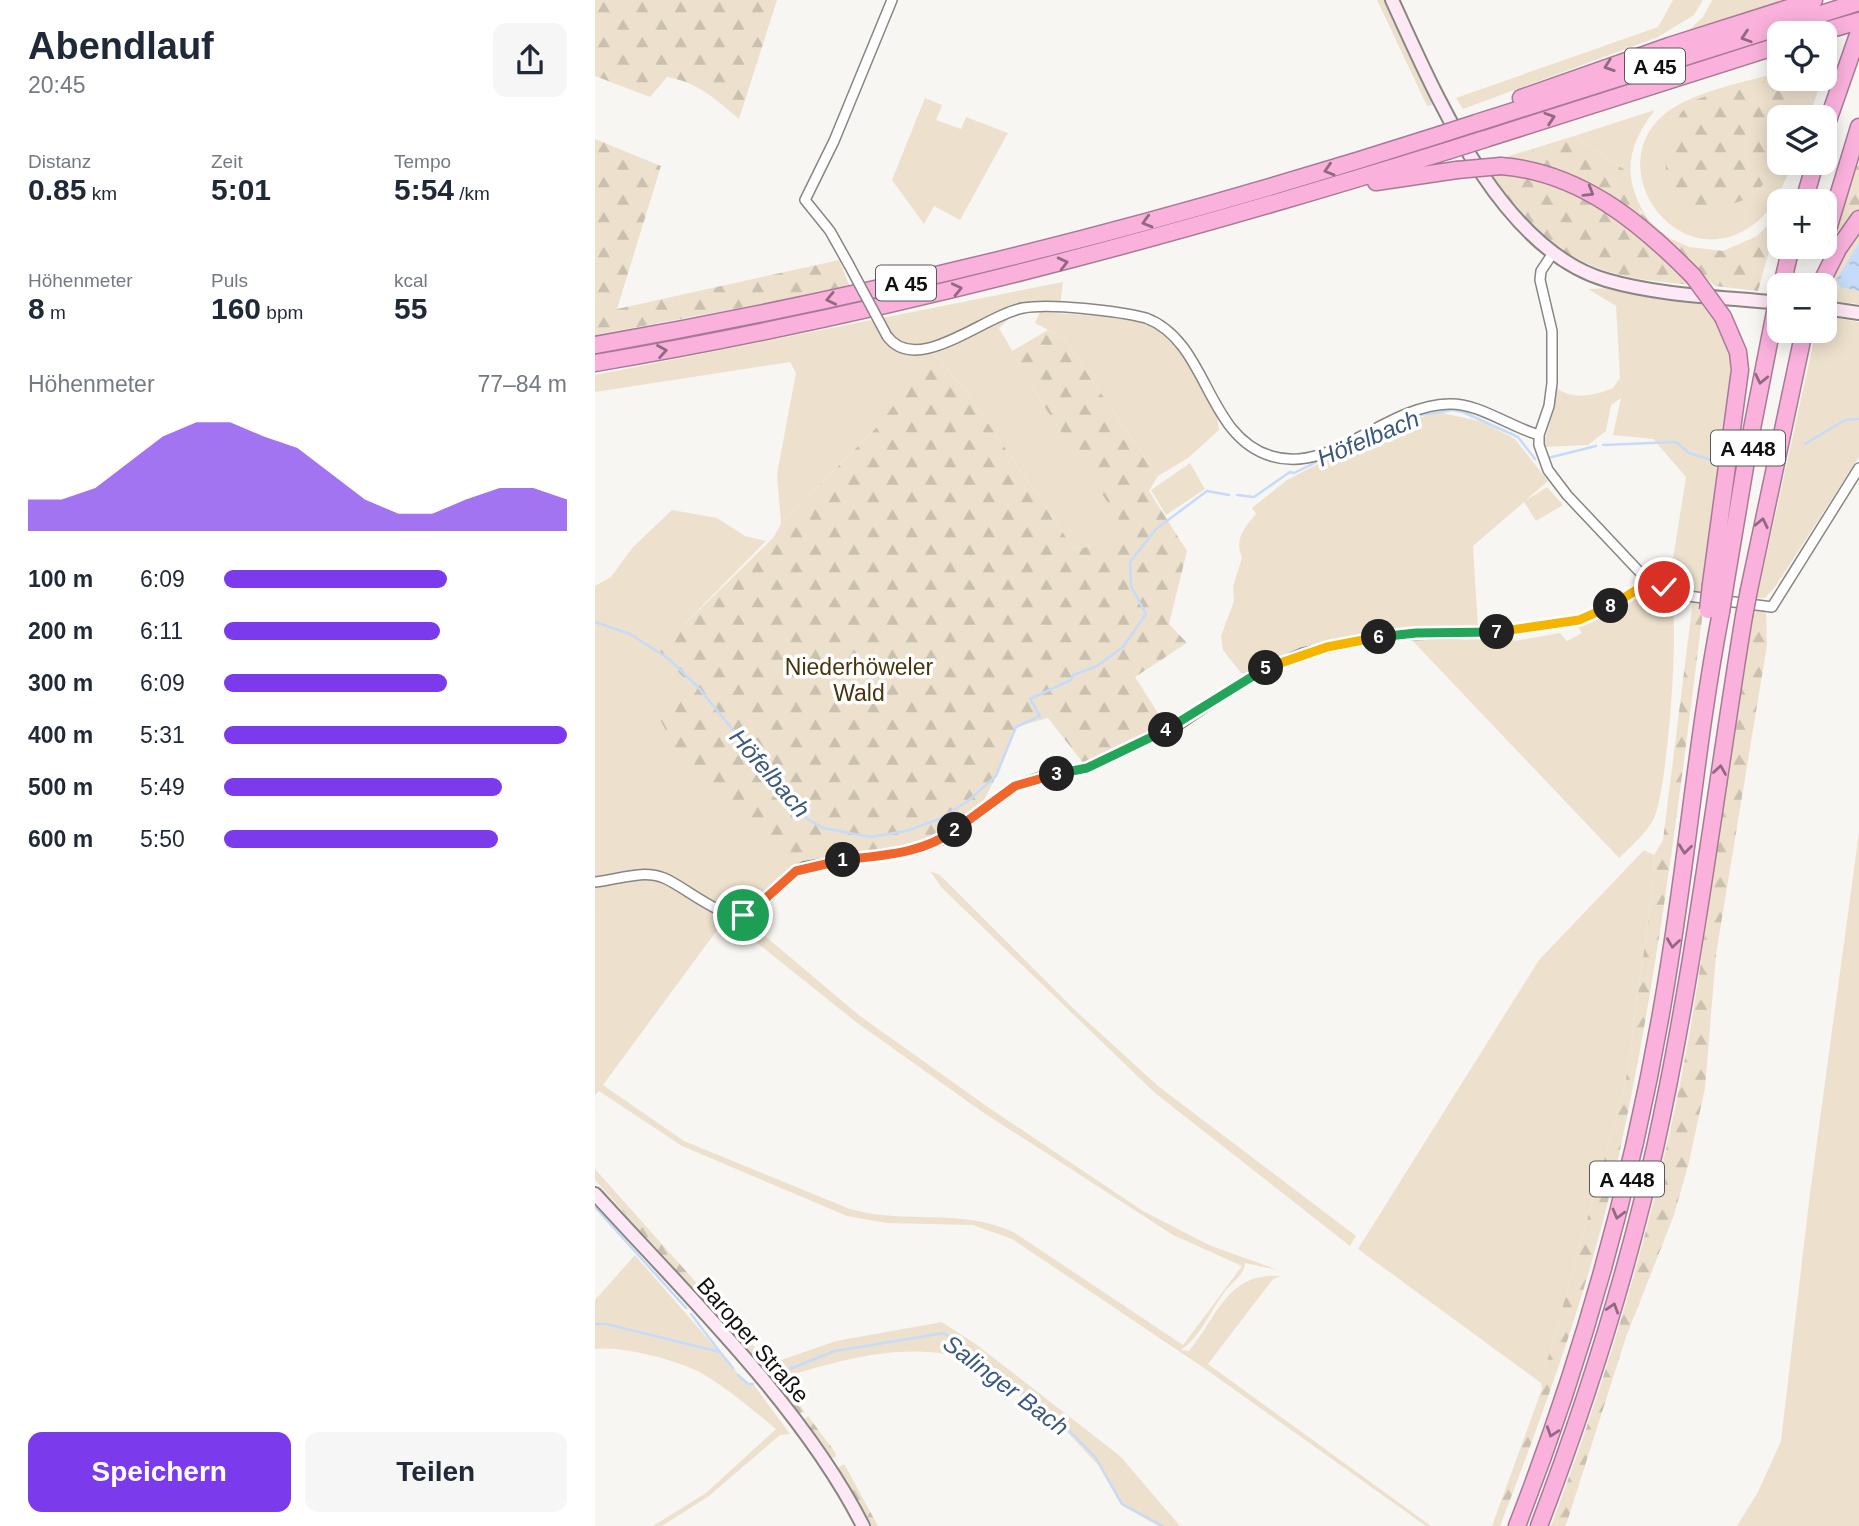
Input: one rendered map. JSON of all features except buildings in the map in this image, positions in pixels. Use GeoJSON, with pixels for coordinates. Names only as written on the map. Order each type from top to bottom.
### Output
{"type":"FeatureCollection","features":[{"type":"Feature","properties":{"kind":"highway"},"geometry":{"type":"LineString","coordinates":[[1474,120],[1643,55],[1814,0]]}},
{"type":"Feature","properties":{"kind":"highway","name":"A 45"},"geometry":{"type":"LineString","coordinates":[[595,345],[822,301],[1055,247],[1265,189],[1435,136],[1474,120],[1859,2]]}},
{"type":"Feature","properties":{"kind":"highway"},"geometry":{"type":"LineString","coordinates":[[1837,28],[1859,21]]}},
{"type":"Feature","properties":{"kind":"highway"},"geometry":{"type":"LineString","coordinates":[[1833,105],[1859,32]]}},
{"type":"Feature","properties":{"kind":"highway","name":"A 45"},"geometry":{"type":"LineString","coordinates":[[595,363],[789,327],[1106,252],[1298,198],[1767,49]]}},
{"type":"Feature","properties":{"kind":"highway"},"geometry":{"type":"LineString","coordinates":[[1837,199],[1859,127]]}},
{"type":"Feature","properties":{"kind":"highway","name":"A 448"},"geometry":{"type":"LineString","coordinates":[[1298,198],[1457,170],[1501,166],[1551,174],[1586,190],[1622,214],[1693,276],[1723,317],[1738,352],[1739,382],[1718,585],[1671,952],[1631,1161],[1583,1338],[1517,1526]]}},
{"type":"Feature","properties":{"kind":"highway"},"geometry":{"type":"LineString","coordinates":[[1826,273],[1859,219]]}},
{"type":"Feature","properties":{"kind":"highway","name":"A 448"},"geometry":{"type":"LineString","coordinates":[[1718,585],[1770,343]]}},
{"type":"Feature","properties":{"kind":"highway","name":"A 448"},"geometry":{"type":"LineString","coordinates":[[1539,1526],[1588,1392],[1632,1244],[1655,1147],[1685,996],[1744,616],[1802,343]]}},
{"type":"Feature","properties":{"kind":"street"},"geometry":{"type":"LineString","coordinates":[[893,0],[834,141],[805,200],[829,231],[887,336],[900,350],[921,352],[1024,308],[1102,312],[1146,318],[1163,327],[1180,343],[1227,423],[1242,440],[1262,453],[1294,461],[1322,456],[1395,417],[1433,405],[1464,405],[1539,435]]}},
{"type":"Feature","properties":{"kind":"street"},"geometry":{"type":"LineString","coordinates":[[1392,0],[1487,183],[1525,231],[1553,253],[1603,279],[1642,288],[1767,306]]}},
{"type":"Feature","properties":{"kind":"street"},"geometry":{"type":"LineString","coordinates":[[1553,253],[1540,275],[1552,331],[1552,383],[1549,406],[1539,435],[1542,456],[1556,483],[1649,582],[1688,596],[1772,607],[1859,468]]}},
{"type":"Feature","properties":{"kind":"street"},"geometry":{"type":"LineString","coordinates":[[1837,310],[1859,313]]}},
{"type":"Feature","properties":{"kind":"street"},"geometry":{"type":"LineString","coordinates":[[595,882],[640,875],[656,876],[725,913],[743,915],[756,907],[789,875],[804,867],[918,849],[934,844],[1015,786],[1041,777],[1087,768],[1180,724],[1251,676],[1303,653],[1389,635],[1501,632],[1579,620],[1602,611],[1649,582]]}},
{"type":"Feature","properties":{"kind":"street","name":"Baroper Straße"},"geometry":{"type":"LineString","coordinates":[[595,1194],[726,1338],[795,1421],[863,1526]]}},
{"type":"Feature","properties":{"kind":"green space"},"geometry":{"type":"Polygon","coordinates":[[[595,0],[777,0],[739,119],[706,92],[678,79],[667,77],[650,97],[595,76],[595,0]]]}},
{"type":"Feature","properties":{"kind":"green space"},"geometry":{"type":"Polygon","coordinates":[[[1377,0],[1386,0],[1436,104],[1427,106],[1377,0]]]}},
{"type":"Feature","properties":{"kind":"green space"},"geometry":{"type":"Polygon","coordinates":[[[1673,0],[1703,0],[1694,15],[1658,37],[1463,109],[1456,98],[1658,27],[1673,0]]]}},
{"type":"Feature","properties":{"kind":"green space"},"geometry":{"type":"Polygon","coordinates":[[[1712,0],[1787,0],[1687,32],[1703,17],[1712,0]]]}},
{"type":"Feature","properties":{"kind":"green space"},"geometry":{"type":"Polygon","coordinates":[[[1767,76],[1767,82],[1691,102],[1760,188],[1767,174],[1787,175],[1780,189],[1767,189],[1767,211],[1753,225],[1724,238],[1696,238],[1672,226],[1654,207],[1643,182],[1641,156],[1650,130],[1673,108],[1725,87],[1767,76]]]}},
{"type":"Feature","properties":{"kind":"green space"},"geometry":{"type":"Polygon","coordinates":[[[1767,81],[1767,91],[1807,91],[1800,105],[1767,105],[1767,175],[1769,175],[1761,187],[1741,201],[1728,205],[1701,207],[1689,204],[1678,198],[1670,189],[1666,177],[1672,132],[1685,108],[1692,102],[1767,81]]]}},
{"type":"Feature","properties":{"kind":"green space"},"geometry":{"type":"Polygon","coordinates":[[[1807,91],[1818,91],[1813,105],[1800,105],[1807,91]]]}},
{"type":"Feature","properties":{"kind":"green space"},"geometry":{"type":"Polygon","coordinates":[[[925,98],[942,105],[936,120],[961,129],[966,117],[1008,133],[960,220],[934,206],[924,224],[892,180],[925,98]]]}},
{"type":"Feature","properties":{"kind":"green space"},"geometry":{"type":"Polygon","coordinates":[[[1655,110],[1638,138],[1631,164],[1634,192],[1649,221],[1635,204],[1625,170],[1574,136],[1655,110]]]}},
{"type":"Feature","properties":{"kind":"green space"},"geometry":{"type":"Polygon","coordinates":[[[1574,136],[1625,170],[1640,212],[1667,237],[1689,247],[1723,251],[1757,236],[1767,242],[1767,258],[1758,291],[1715,286],[1682,257],[1536,166],[1532,149],[1574,136]]]}},
{"type":"Feature","properties":{"kind":"green space"},"geometry":{"type":"Polygon","coordinates":[[[595,139],[661,166],[617,309],[839,260],[850,287],[595,335],[595,139]]]}},
{"type":"Feature","properties":{"kind":"green space"},"geometry":{"type":"Polygon","coordinates":[[[1532,149],[1536,166],[1493,161],[1532,149]]]}},
{"type":"Feature","properties":{"kind":"green space"},"geometry":{"type":"Polygon","coordinates":[[[1859,165],[1858,216],[1843,208],[1855,167],[1859,165]]]}},
{"type":"Feature","properties":{"kind":"green space"},"geometry":{"type":"Polygon","coordinates":[[[1491,173],[1539,177],[1586,197],[1642,237],[1690,285],[1621,275],[1581,261],[1562,251],[1527,224],[1512,208],[1491,173]]]}},
{"type":"Feature","properties":{"kind":"green space"},"geometry":{"type":"Polygon","coordinates":[[[1843,208],[1858,216],[1837,247],[1837,229],[1843,208]]]}},
{"type":"Feature","properties":{"kind":"green space"},"geometry":{"type":"Polygon","coordinates":[[[1767,226],[1767,242],[1757,236],[1767,226]]]}},
{"type":"Feature","properties":{"kind":"green space"},"geometry":{"type":"Polygon","coordinates":[[[1859,233],[1859,304],[1837,301],[1837,273],[1834,273],[1838,261],[1859,233]]]}},
{"type":"Feature","properties":{"kind":"green space"},"geometry":{"type":"Polygon","coordinates":[[[1063,282],[1060,306],[1024,305],[999,328],[1040,400],[1125,527],[1108,540],[1088,547],[1074,549],[968,394],[934,353],[879,425],[781,524],[777,474],[796,373],[790,362],[595,392],[595,375],[1063,282]]]}},
{"type":"Feature","properties":{"kind":"green space"},"geometry":{"type":"Polygon","coordinates":[[[1612,288],[1697,299],[1717,316],[1731,354],[1728,422],[1701,592],[1669,584],[1686,477],[1653,439],[1613,435],[1621,398],[1611,405],[1606,431],[1588,445],[1543,447],[1557,388],[1569,394],[1591,395],[1613,388],[1620,378],[1616,306],[1588,289],[1612,288]]]}},
{"type":"Feature","properties":{"kind":"green space"},"geometry":{"type":"Polygon","coordinates":[[[1040,312],[1114,317],[1151,324],[1185,355],[1216,409],[1219,430],[1188,458],[1158,476],[1063,338],[1035,323],[1040,312]]]}},
{"type":"Feature","properties":{"kind":"green space"},"geometry":{"type":"Polygon","coordinates":[[[1837,318],[1859,322],[1859,457],[1775,587],[1765,598],[1757,598],[1813,343],[1837,343],[1837,318]]]}},
{"type":"Feature","properties":{"kind":"green space","name":"Niederhöweler Wald"},"geometry":{"type":"Polygon","coordinates":[[[1048,330],[1063,338],[1158,476],[1149,491],[1187,551],[1169,624],[1187,643],[1135,677],[1167,727],[1087,768],[1048,718],[1016,727],[1001,767],[978,812],[934,843],[796,871],[682,760],[658,716],[696,691],[658,650],[773,538],[781,524],[879,425],[933,352],[968,394],[1074,549],[1102,543],[1119,532],[1124,527],[1040,400],[1012,351],[1048,330]]]}},
{"type":"Feature","properties":{"kind":"green space"},"geometry":{"type":"Polygon","coordinates":[[[1438,412],[1483,422],[1515,439],[1548,481],[1525,501],[1547,487],[1563,505],[1536,521],[1524,502],[1473,546],[1478,627],[1417,630],[1359,637],[1302,651],[1241,673],[1223,650],[1221,636],[1234,601],[1233,586],[1242,558],[1240,539],[1256,514],[1252,508],[1287,480],[1388,427],[1438,412]]]}},
{"type":"Feature","properties":{"kind":"green space"},"geometry":{"type":"Polygon","coordinates":[[[1190,463],[1205,489],[1166,515],[1151,490],[1190,463]]]}},
{"type":"Feature","properties":{"kind":"green space"},"geometry":{"type":"Polygon","coordinates":[[[672,510],[717,518],[745,536],[766,541],[659,650],[696,691],[682,760],[794,866],[760,901],[746,909],[735,911],[712,904],[676,881],[654,871],[632,871],[595,879],[595,586],[611,577],[633,547],[672,510]]]}},
{"type":"Feature","properties":{"kind":"green space"},"geometry":{"type":"Polygon","coordinates":[[[1644,594],[1656,594],[1672,604],[1673,677],[1667,746],[1654,818],[1643,834],[1619,858],[1409,637],[1510,635],[1515,641],[1560,633],[1567,641],[1582,633],[1576,624],[1602,617],[1644,594]]]}},
{"type":"Feature","properties":{"kind":"green space"},"geometry":{"type":"Polygon","coordinates":[[[1693,600],[1704,603],[1677,816],[1644,1027],[1616,1168],[1579,1304],[1549,1394],[1500,1526],[1492,1526],[1542,1389],[1541,1383],[1625,1086],[1652,894],[1654,855],[1663,840],[1693,600]]]}},
{"type":"Feature","properties":{"kind":"green space"},"geometry":{"type":"Polygon","coordinates":[[[1755,607],[1766,613],[1767,645],[1716,954],[1705,1088],[1689,1162],[1674,1215],[1626,1337],[1567,1522],[1565,1526],[1551,1526],[1593,1408],[1630,1290],[1675,1108],[1696,992],[1735,716],[1755,607]]]}},
{"type":"Feature","properties":{"kind":"green space"},"geometry":{"type":"Polygon","coordinates":[[[1859,832],[1859,1526],[1737,1526],[1758,1492],[1781,1441],[1810,1193],[1859,832]]]}},
{"type":"Feature","properties":{"kind":"green space"},"geometry":{"type":"Polygon","coordinates":[[[1644,850],[1654,855],[1652,894],[1625,1086],[1541,1383],[1358,1249],[1539,960],[1644,850]]]}},
{"type":"Feature","properties":{"kind":"green space"},"geometry":{"type":"Polygon","coordinates":[[[930,871],[940,875],[1077,1012],[1158,1086],[1356,1236],[1350,1246],[1155,1093],[942,888],[930,871]]]}},
{"type":"Feature","properties":{"kind":"green space"},"geometry":{"type":"Polygon","coordinates":[[[654,878],[675,885],[738,924],[747,921],[860,1016],[985,1105],[1143,1211],[1209,1245],[1278,1270],[1245,1263],[1241,1274],[1227,1289],[1200,1330],[1181,1350],[1189,1351],[1236,1289],[1248,1281],[1281,1276],[1273,1279],[1208,1364],[1431,1526],[1426,1526],[1204,1368],[1012,1239],[973,1225],[887,1223],[847,1216],[682,1146],[599,1091],[595,1095],[595,887],[654,878]],[[726,918],[603,1085],[684,1141],[850,1209],[871,1214],[975,1221],[1015,1233],[1183,1345],[1242,1266],[1173,1235],[981,1111],[856,1022],[726,918]]]}},
{"type":"Feature","properties":{"kind":"green space"},"geometry":{"type":"Polygon","coordinates":[[[595,1169],[718,1307],[714,1310],[709,1308],[595,1180],[595,1169]]]}},
{"type":"Feature","properties":{"kind":"green space"},"geometry":{"type":"Polygon","coordinates":[[[635,1255],[748,1385],[754,1385],[790,1434],[780,1435],[709,1496],[662,1526],[653,1526],[706,1493],[776,1429],[742,1401],[696,1370],[636,1352],[595,1349],[595,1300],[635,1255]]]}},
{"type":"Feature","properties":{"kind":"green space"},"geometry":{"type":"Polygon","coordinates":[[[722,1311],[770,1364],[805,1412],[798,1414],[718,1314],[722,1311]]]}},
{"type":"Feature","properties":{"kind":"green space"},"geometry":{"type":"Polygon","coordinates":[[[942,1322],[977,1345],[1120,1456],[1180,1526],[1158,1526],[1121,1505],[1098,1465],[1069,1434],[980,1364],[956,1356],[906,1352],[855,1358],[781,1378],[770,1364],[836,1341],[942,1322]]]}},
{"type":"Feature","properties":{"kind":"green space"},"geometry":{"type":"Polygon","coordinates":[[[808,1416],[836,1457],[831,1458],[804,1419],[808,1416]]]}},
{"type":"Feature","properties":{"kind":"green space"},"geometry":{"type":"Polygon","coordinates":[[[844,1464],[878,1526],[871,1526],[837,1468],[844,1464]]]}},
{"type":"Feature","properties":{"kind":"water"},"geometry":{"type":"Polygon","coordinates":[[[1859,243],[1859,291],[1840,287],[1837,278],[1859,243]]]}},
{"type":"Feature","properties":{"kind":"waterway","name":"Höfelbach"},"geometry":{"type":"LineString","coordinates":[[1414,416],[1453,410],[1463,412],[1518,437],[1535,459]]}},
{"type":"Feature","properties":{"kind":"waterway","name":"Höfelbach"},"geometry":{"type":"LineString","coordinates":[[1805,444],[1845,420],[1859,419]]}},
{"type":"Feature","properties":{"kind":"waterway","name":"Höfelbach"},"geometry":{"type":"LineString","coordinates":[[1603,445],[1676,442],[1689,453],[1712,460]]}},
{"type":"Feature","properties":{"kind":"waterway","name":"Höfelbach"},"geometry":{"type":"LineString","coordinates":[[1548,458],[1596,446]]}},
{"type":"Feature","properties":{"kind":"waterway","name":"Höfelbach"},"geometry":{"type":"LineString","coordinates":[[1237,495],[1254,497],[1290,472],[1294,473],[1329,456]]}},
{"type":"Feature","properties":{"kind":"waterway","name":"Höfelbach"},"geometry":{"type":"LineString","coordinates":[[595,622],[630,634],[669,659],[697,686],[746,746],[771,770],[797,806],[804,810],[806,818],[823,828],[871,837],[906,831],[939,819],[968,801],[996,776],[1016,727],[1040,716],[1030,699],[1071,680],[1073,675],[1097,666],[1123,647],[1146,614],[1131,586],[1130,562],[1156,529],[1207,491],[1229,495]]}},
{"type":"Feature","properties":{"kind":"waterway"},"geometry":{"type":"LineString","coordinates":[[595,1207],[686,1308]]}},
{"type":"Feature","properties":{"kind":"waterway"},"geometry":{"type":"LineString","coordinates":[[691,1314],[720,1352]]}},
{"type":"Feature","properties":{"kind":"waterway","name":"Salinger Bach"},"geometry":{"type":"LineString","coordinates":[[595,1324],[606,1324],[720,1352],[733,1368]]}},
{"type":"Feature","properties":{"kind":"waterway","name":"Salinger Bach"},"geometry":{"type":"LineString","coordinates":[[772,1376],[835,1351],[944,1333],[1057,1418],[1096,1458],[1122,1504],[1163,1526]]}},
{"type":"Feature","properties":{"kind":"waterway","name":"Salinger Bach"},"geometry":{"type":"LineString","coordinates":[[738,1375],[748,1384],[753,1384]]}},
{"type":"Feature","properties":{"kind":"route"},"geometry":{"type":"LineString","coordinates":[[743,915],[756,907],[789,875],[804,867],[918,849],[934,844],[1015,786],[1041,777],[1087,768],[1180,724],[1234,685],[1269,666],[1303,653],[1389,635],[1501,632],[1579,620],[1602,611],[1649,582],[1664,587]]}}]}
